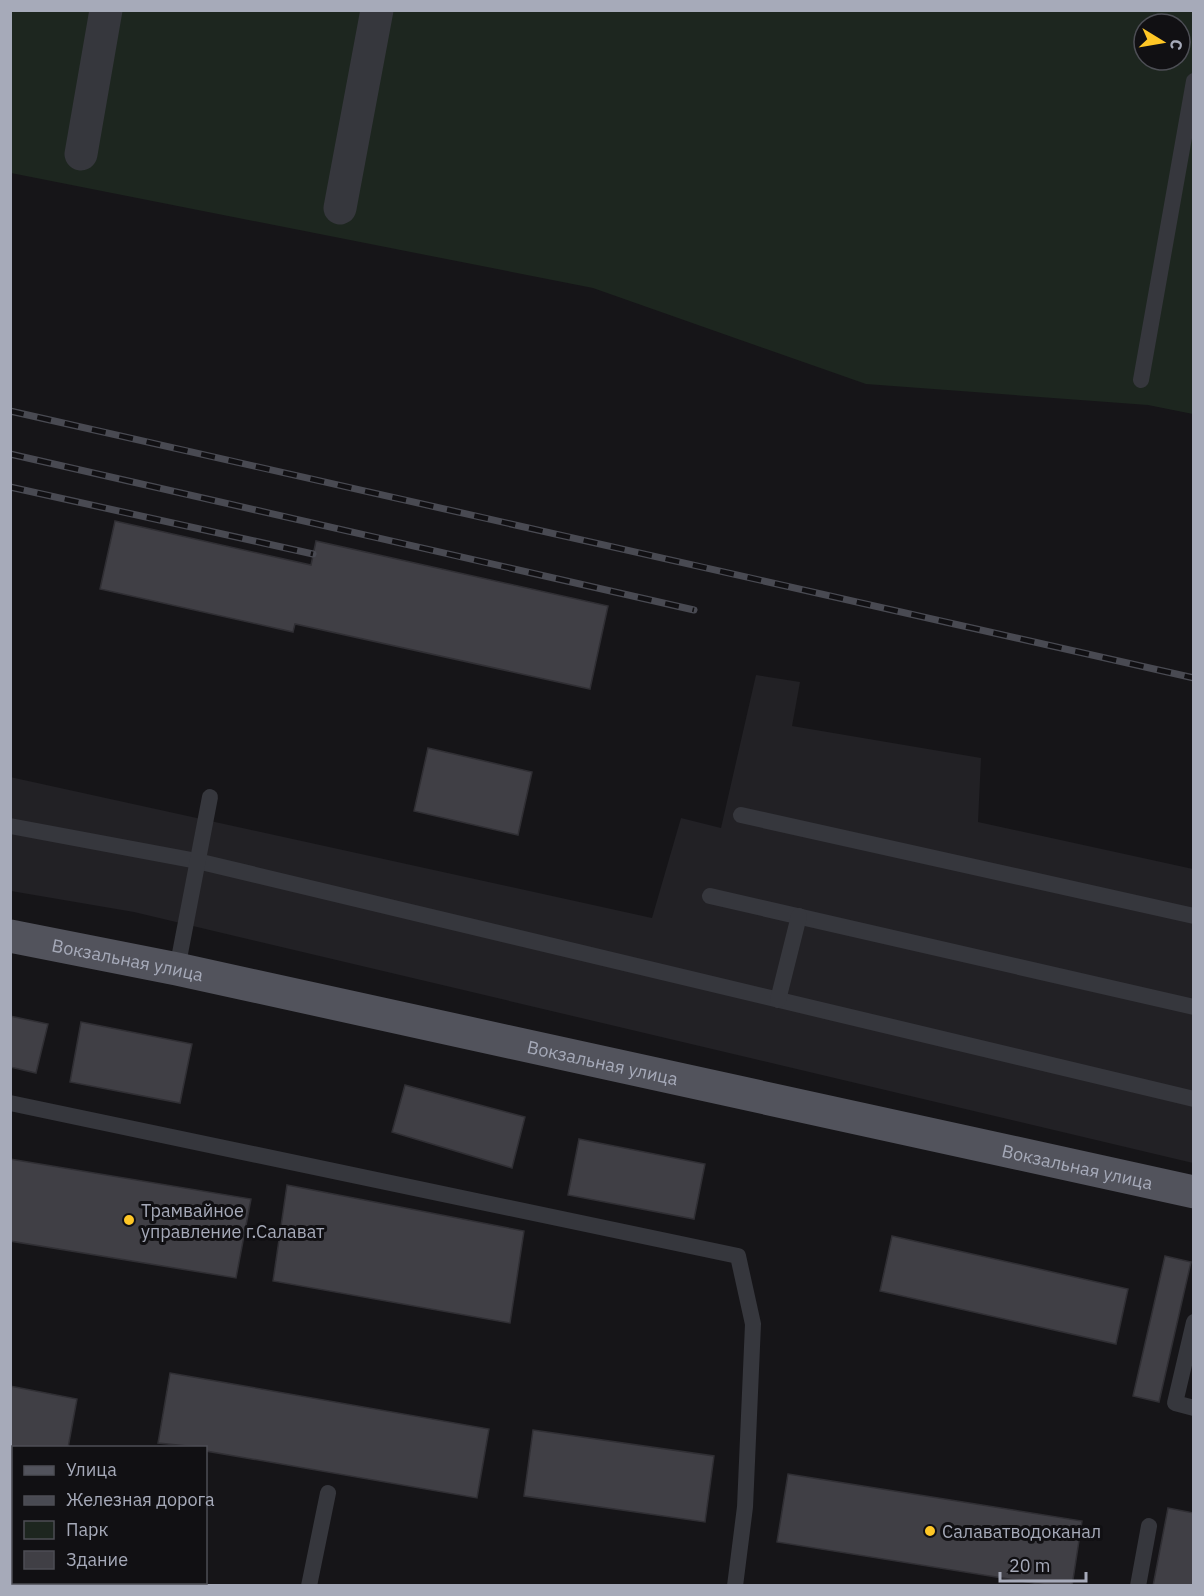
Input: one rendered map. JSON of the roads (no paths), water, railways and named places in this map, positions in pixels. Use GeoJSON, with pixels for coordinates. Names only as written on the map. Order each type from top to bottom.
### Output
{"type":"FeatureCollection","features":[{"type":"Feature","properties":{"kind":"main road","name":"Вокзальная улица"},"geometry":{"type":"LineString","coordinates":[[10,936],[177,969],[1194,1192]]}},
{"type":"Feature","properties":{"kind":"street"},"geometry":{"type":"LineString","coordinates":[[81,154],[106,10]]}},
{"type":"Feature","properties":{"kind":"street"},"geometry":{"type":"LineString","coordinates":[[340,208],[377,10]]}},
{"type":"Feature","properties":{"kind":"lane"},"geometry":{"type":"LineString","coordinates":[[1141,380],[1194,81]]}},
{"type":"Feature","properties":{"kind":"lane"},"geometry":{"type":"LineString","coordinates":[[177,969],[210,796]]}},
{"type":"Feature","properties":{"kind":"lane"},"geometry":{"type":"LineString","coordinates":[[741,815],[1194,916]]}},
{"type":"Feature","properties":{"kind":"lane"},"geometry":{"type":"LineString","coordinates":[[10,826],[197,861],[1194,1100]]}},
{"type":"Feature","properties":{"kind":"lane"},"geometry":{"type":"LineString","coordinates":[[710,896],[1194,1007]]}},
{"type":"Feature","properties":{"kind":"lane"},"geometry":{"type":"LineString","coordinates":[[778,1000],[799,916]]}},
{"type":"Feature","properties":{"kind":"lane"},"geometry":{"type":"LineString","coordinates":[[10,1103],[738,1256],[753,1324],[745,1507],[735,1586]]}},
{"type":"Feature","properties":{"kind":"lane"},"geometry":{"type":"LineString","coordinates":[[1194,1322],[1175,1403],[1194,1408]]}},
{"type":"Feature","properties":{"kind":"lane"},"geometry":{"type":"LineString","coordinates":[[309,1586],[328,1493]]}},
{"type":"Feature","properties":{"kind":"lane"},"geometry":{"type":"LineString","coordinates":[[1138,1586],[1149,1526]]}},
{"type":"Feature","properties":{"kind":"railway"},"geometry":{"type":"LineString","coordinates":[[10,411],[1194,678]]}},
{"type":"Feature","properties":{"kind":"railway"},"geometry":{"type":"LineString","coordinates":[[10,454],[694,610]]}},
{"type":"Feature","properties":{"kind":"railway"},"geometry":{"type":"LineString","coordinates":[[10,487],[313,554]]}},
{"type":"Feature","properties":{"kind":"place","name":"Трамвайное управление г.Салават"},"geometry":{"type":"Point","coordinates":[129,1220]}},
{"type":"Feature","properties":{"kind":"place","name":"Салаватводоканал"},"geometry":{"type":"Point","coordinates":[930,1531]}}]}
